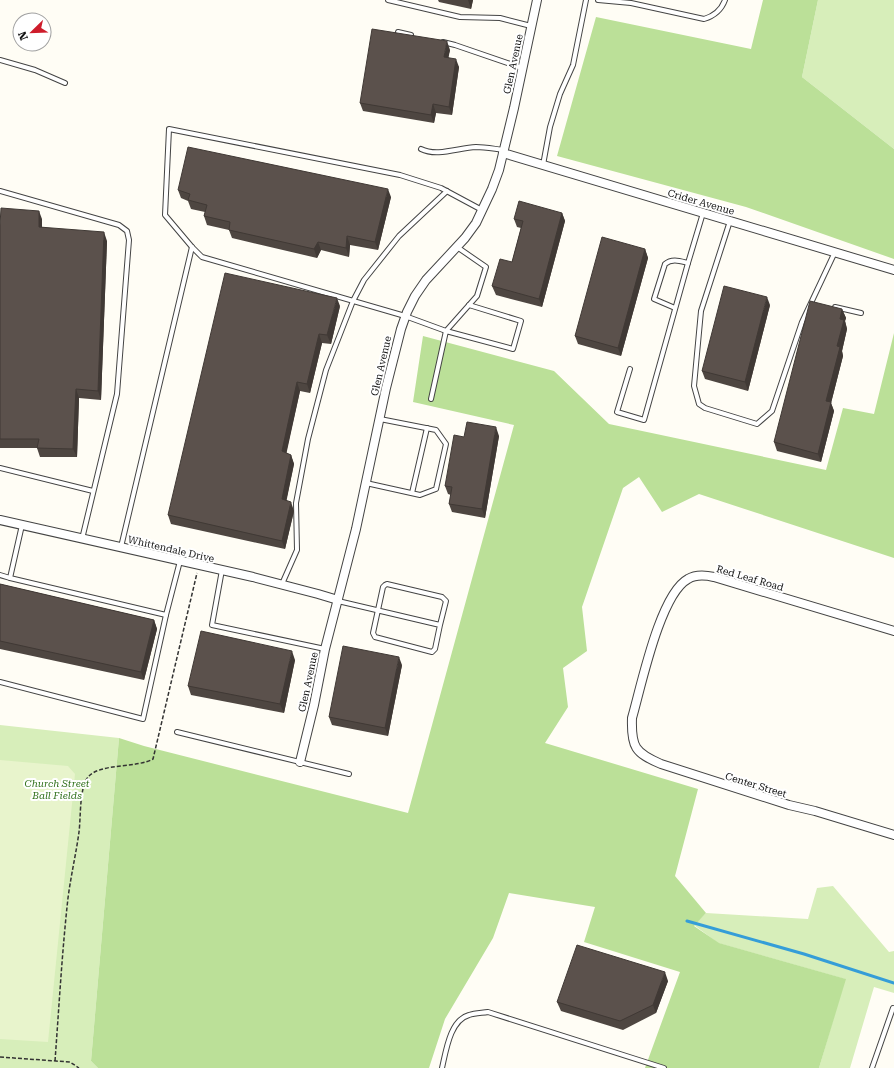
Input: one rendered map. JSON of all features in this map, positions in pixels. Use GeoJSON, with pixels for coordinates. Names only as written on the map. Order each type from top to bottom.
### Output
{"type":"FeatureCollection","features":[{"type":"Feature","properties":{"kind":"street","name":"Glen Avenue"},"geometry":{"type":"LineString","coordinates":[[300,762],[314,705],[325,649],[366,483],[395,348],[405,316],[415,296],[426,280],[457,247],[476,223],[483,211],[492,189],[503,151],[537,0]]}},
{"type":"Feature","properties":{"kind":"street","name":"Crider Avenue"},"geometry":{"type":"LineString","coordinates":[[503,151],[543,165],[894,270]]}},
{"type":"Feature","properties":{"kind":"street","name":"Whittendale Drive"},"geometry":{"type":"LineString","coordinates":[[0,520],[222,570],[338,600]]}},
{"type":"Feature","properties":{"kind":"street","name":"Red Leaf Road"},"geometry":{"type":"LineString","coordinates":[[632,730],[632,718],[658,624],[671,596],[679,586],[691,577],[704,575],[727,580],[894,631]]}},
{"type":"Feature","properties":{"kind":"street","name":"Center Street"},"geometry":{"type":"LineString","coordinates":[[632,730],[636,749],[643,756],[661,764],[789,805],[815,811],[894,835]]}},
{"type":"Feature","properties":{"kind":"lane"},"geometry":{"type":"LineString","coordinates":[[388,0],[460,17],[500,18],[531,26]]}},
{"type":"Feature","properties":{"kind":"lane"},"geometry":{"type":"LineString","coordinates":[[543,165],[550,127],[560,94],[573,65],[586,0]]}},
{"type":"Feature","properties":{"kind":"lane"},"geometry":{"type":"LineString","coordinates":[[598,0],[631,3],[704,19],[714,16],[725,0]]}},
{"type":"Feature","properties":{"kind":"lane"},"geometry":{"type":"LineString","coordinates":[[398,32],[419,37]]}},
{"type":"Feature","properties":{"kind":"lane"},"geometry":{"type":"LineString","coordinates":[[440,42],[461,47],[522,68]]}},
{"type":"Feature","properties":{"kind":"lane"},"geometry":{"type":"LineString","coordinates":[[0,60],[35,70],[65,83]]}},
{"type":"Feature","properties":{"kind":"lane"},"geometry":{"type":"LineString","coordinates":[[469,305],[521,321],[513,349],[446,331],[405,316],[202,257],[165,215],[168,129],[400,176],[441,188],[483,211]]}},
{"type":"Feature","properties":{"kind":"lane"},"geometry":{"type":"LineString","coordinates":[[421,149],[427,152],[444,152],[478,147],[503,151]]}},
{"type":"Feature","properties":{"kind":"lane"},"geometry":{"type":"LineString","coordinates":[[0,191],[119,225],[127,231],[129,240],[116,394],[82,539]]}},
{"type":"Feature","properties":{"kind":"lane"},"geometry":{"type":"LineString","coordinates":[[282,585],[296,550],[296,503],[308,439],[326,370],[353,301],[364,280],[399,236],[446,191]]}},
{"type":"Feature","properties":{"kind":"lane"},"geometry":{"type":"LineString","coordinates":[[630,369],[617,412],[644,420],[703,213]]}},
{"type":"Feature","properties":{"kind":"lane"},"geometry":{"type":"LineString","coordinates":[[730,221],[701,311],[694,386],[699,404],[705,408],[757,424],[772,411],[802,322],[834,252]]}},
{"type":"Feature","properties":{"kind":"lane"},"geometry":{"type":"LineString","coordinates":[[121,548],[192,247]]}},
{"type":"Feature","properties":{"kind":"lane"},"geometry":{"type":"LineString","coordinates":[[431,399],[446,331],[476,296],[486,267],[457,247]]}},
{"type":"Feature","properties":{"kind":"lane"},"geometry":{"type":"LineString","coordinates":[[675,308],[654,299],[665,264],[674,260],[688,263]]}},
{"type":"Feature","properties":{"kind":"lane"},"geometry":{"type":"LineString","coordinates":[[811,302],[818,304]]}},
{"type":"Feature","properties":{"kind":"lane"},"geometry":{"type":"LineString","coordinates":[[832,307],[861,313]]}},
{"type":"Feature","properties":{"kind":"lane"},"geometry":{"type":"LineString","coordinates":[[366,483],[420,495],[436,489],[446,444],[436,430],[380,418]]}},
{"type":"Feature","properties":{"kind":"lane"},"geometry":{"type":"LineString","coordinates":[[412,494],[427,428]]}},
{"type":"Feature","properties":{"kind":"lane"},"geometry":{"type":"LineString","coordinates":[[0,468],[93,491]]}},
{"type":"Feature","properties":{"kind":"lane"},"geometry":{"type":"LineString","coordinates":[[10,578],[22,525]]}},
{"type":"Feature","properties":{"kind":"lane"},"geometry":{"type":"LineString","coordinates":[[0,682],[143,719],[166,615],[180,561]]}},
{"type":"Feature","properties":{"kind":"lane"},"geometry":{"type":"LineString","coordinates":[[222,570],[212,625],[325,649]]}},
{"type":"Feature","properties":{"kind":"lane"},"geometry":{"type":"LineString","coordinates":[[0,575],[166,615]]}},
{"type":"Feature","properties":{"kind":"lane"},"geometry":{"type":"LineString","coordinates":[[387,584],[442,597],[446,601],[440,625],[435,649],[432,652],[375,637],[373,633],[385,585],[387,584]]}},
{"type":"Feature","properties":{"kind":"lane"},"geometry":{"type":"LineString","coordinates":[[338,600],[440,625]]}},
{"type":"Feature","properties":{"kind":"lane"},"geometry":{"type":"LineString","coordinates":[[177,732],[349,774]]}},
{"type":"Feature","properties":{"kind":"lane"},"geometry":{"type":"LineString","coordinates":[[872,1068],[893,1008]]}},
{"type":"Feature","properties":{"kind":"lane"},"geometry":{"type":"LineString","coordinates":[[442,1068],[453,1028],[459,1020],[468,1015],[488,1012],[664,1068]]}},
{"type":"Feature","properties":{"kind":"path"},"geometry":{"type":"LineString","coordinates":[[54,1061],[68,897],[78,841],[84,785],[89,776],[95,772],[112,767],[148,762],[153,759],[199,565]]}},
{"type":"Feature","properties":{"kind":"path"},"geometry":{"type":"LineString","coordinates":[[0,1058],[70,1062],[79,1068]]}},
{"type":"Feature","properties":{"kind":"green space"},"geometry":{"type":"Polygon","coordinates":[[[763,0],[818,0],[802,77],[894,149],[894,259],[746,207],[557,156],[596,17],[751,49],[763,0]]]}},
{"type":"Feature","properties":{"kind":"green space"},"geometry":{"type":"Polygon","coordinates":[[[818,0],[894,0],[894,149],[802,77],[818,0]]]}},
{"type":"Feature","properties":{"kind":"green space"},"geometry":{"type":"Polygon","coordinates":[[[894,333],[894,558],[699,494],[662,512],[639,477],[623,488],[582,607],[587,651],[563,668],[568,707],[545,743],[698,789],[675,876],[706,913],[694,926],[719,943],[846,979],[819,1068],[645,1068],[680,972],[584,942],[595,907],[509,893],[493,938],[445,1019],[429,1068],[98,1068],[91,1061],[119,738],[144,746],[408,813],[514,425],[413,402],[423,336],[554,371],[609,424],[826,470],[843,408],[874,414],[894,333]]]}},
{"type":"Feature","properties":{"kind":"green space","name":"Church Street Ball Fields"},"geometry":{"type":"Polygon","coordinates":[[[0,725],[119,738],[91,1061],[98,1068],[0,1068],[0,725]]]}},
{"type":"Feature","properties":{"kind":"green space"},"geometry":{"type":"Polygon","coordinates":[[[0,760],[68,766],[75,774],[48,1042],[0,1039],[0,760]]]}},
{"type":"Feature","properties":{"kind":"green space"},"geometry":{"type":"Polygon","coordinates":[[[833,886],[889,952],[894,951],[894,993],[874,987],[850,1068],[819,1068],[845,979],[718,943],[694,925],[706,913],[808,919],[817,888],[833,886]]]}},
{"type":"Feature","properties":{"kind":"building"},"geometry":{"type":"Polygon","coordinates":[[[372,29],[447,41],[444,57],[456,59],[449,107],[433,104],[431,115],[360,103],[372,29]]]}},
{"type":"Feature","properties":{"kind":"building"},"geometry":{"type":"Polygon","coordinates":[[[188,147],[388,189],[375,242],[347,236],[346,248],[318,242],[314,249],[229,230],[230,222],[204,216],[207,205],[188,200],[190,194],[178,190],[188,147]]]}},
{"type":"Feature","properties":{"kind":"building"},"geometry":{"type":"Polygon","coordinates":[[[519,201],[562,213],[539,299],[492,286],[500,259],[512,262],[523,221],[514,219],[519,201]]]}},
{"type":"Feature","properties":{"kind":"building"},"geometry":{"type":"Polygon","coordinates":[[[1,208],[39,211],[39,227],[104,232],[98,391],[76,389],[73,449],[37,448],[39,439],[0,439],[1,208]]]}},
{"type":"Feature","properties":{"kind":"building"},"geometry":{"type":"Polygon","coordinates":[[[602,237],[645,249],[618,348],[575,336],[602,237]]]}},
{"type":"Feature","properties":{"kind":"building"},"geometry":{"type":"Polygon","coordinates":[[[225,273],[337,298],[327,335],[319,334],[307,384],[297,382],[282,451],[291,455],[282,499],[291,502],[282,541],[168,515],[225,273]]]}},
{"type":"Feature","properties":{"kind":"building"},"geometry":{"type":"Polygon","coordinates":[[[724,286],[767,297],[745,382],[702,371],[724,286]]]}},
{"type":"Feature","properties":{"kind":"building"},"geometry":{"type":"Polygon","coordinates":[[[810,301],[842,309],[840,319],[844,320],[837,346],[840,347],[826,401],[831,402],[818,454],[774,442],[810,301]]]}},
{"type":"Feature","properties":{"kind":"building"},"geometry":{"type":"Polygon","coordinates":[[[467,422],[496,427],[482,509],[449,504],[452,487],[445,486],[454,435],[464,437],[467,422]]]}},
{"type":"Feature","properties":{"kind":"building"},"geometry":{"type":"Polygon","coordinates":[[[0,584],[154,620],[141,672],[0,641],[0,584]]]}},
{"type":"Feature","properties":{"kind":"building"},"geometry":{"type":"Polygon","coordinates":[[[201,631],[292,651],[280,704],[188,686],[201,631]]]}},
{"type":"Feature","properties":{"kind":"building"},"geometry":{"type":"Polygon","coordinates":[[[343,646],[399,657],[385,728],[329,717],[343,646]]]}},
{"type":"Feature","properties":{"kind":"building"},"geometry":{"type":"Polygon","coordinates":[[[577,945],[665,972],[653,1005],[620,1021],[557,1002],[577,945]]]}},
{"type":"Feature","properties":{"kind":"waterway"},"geometry":{"type":"LineString","coordinates":[[687,921],[804,954],[894,983]]}}]}
